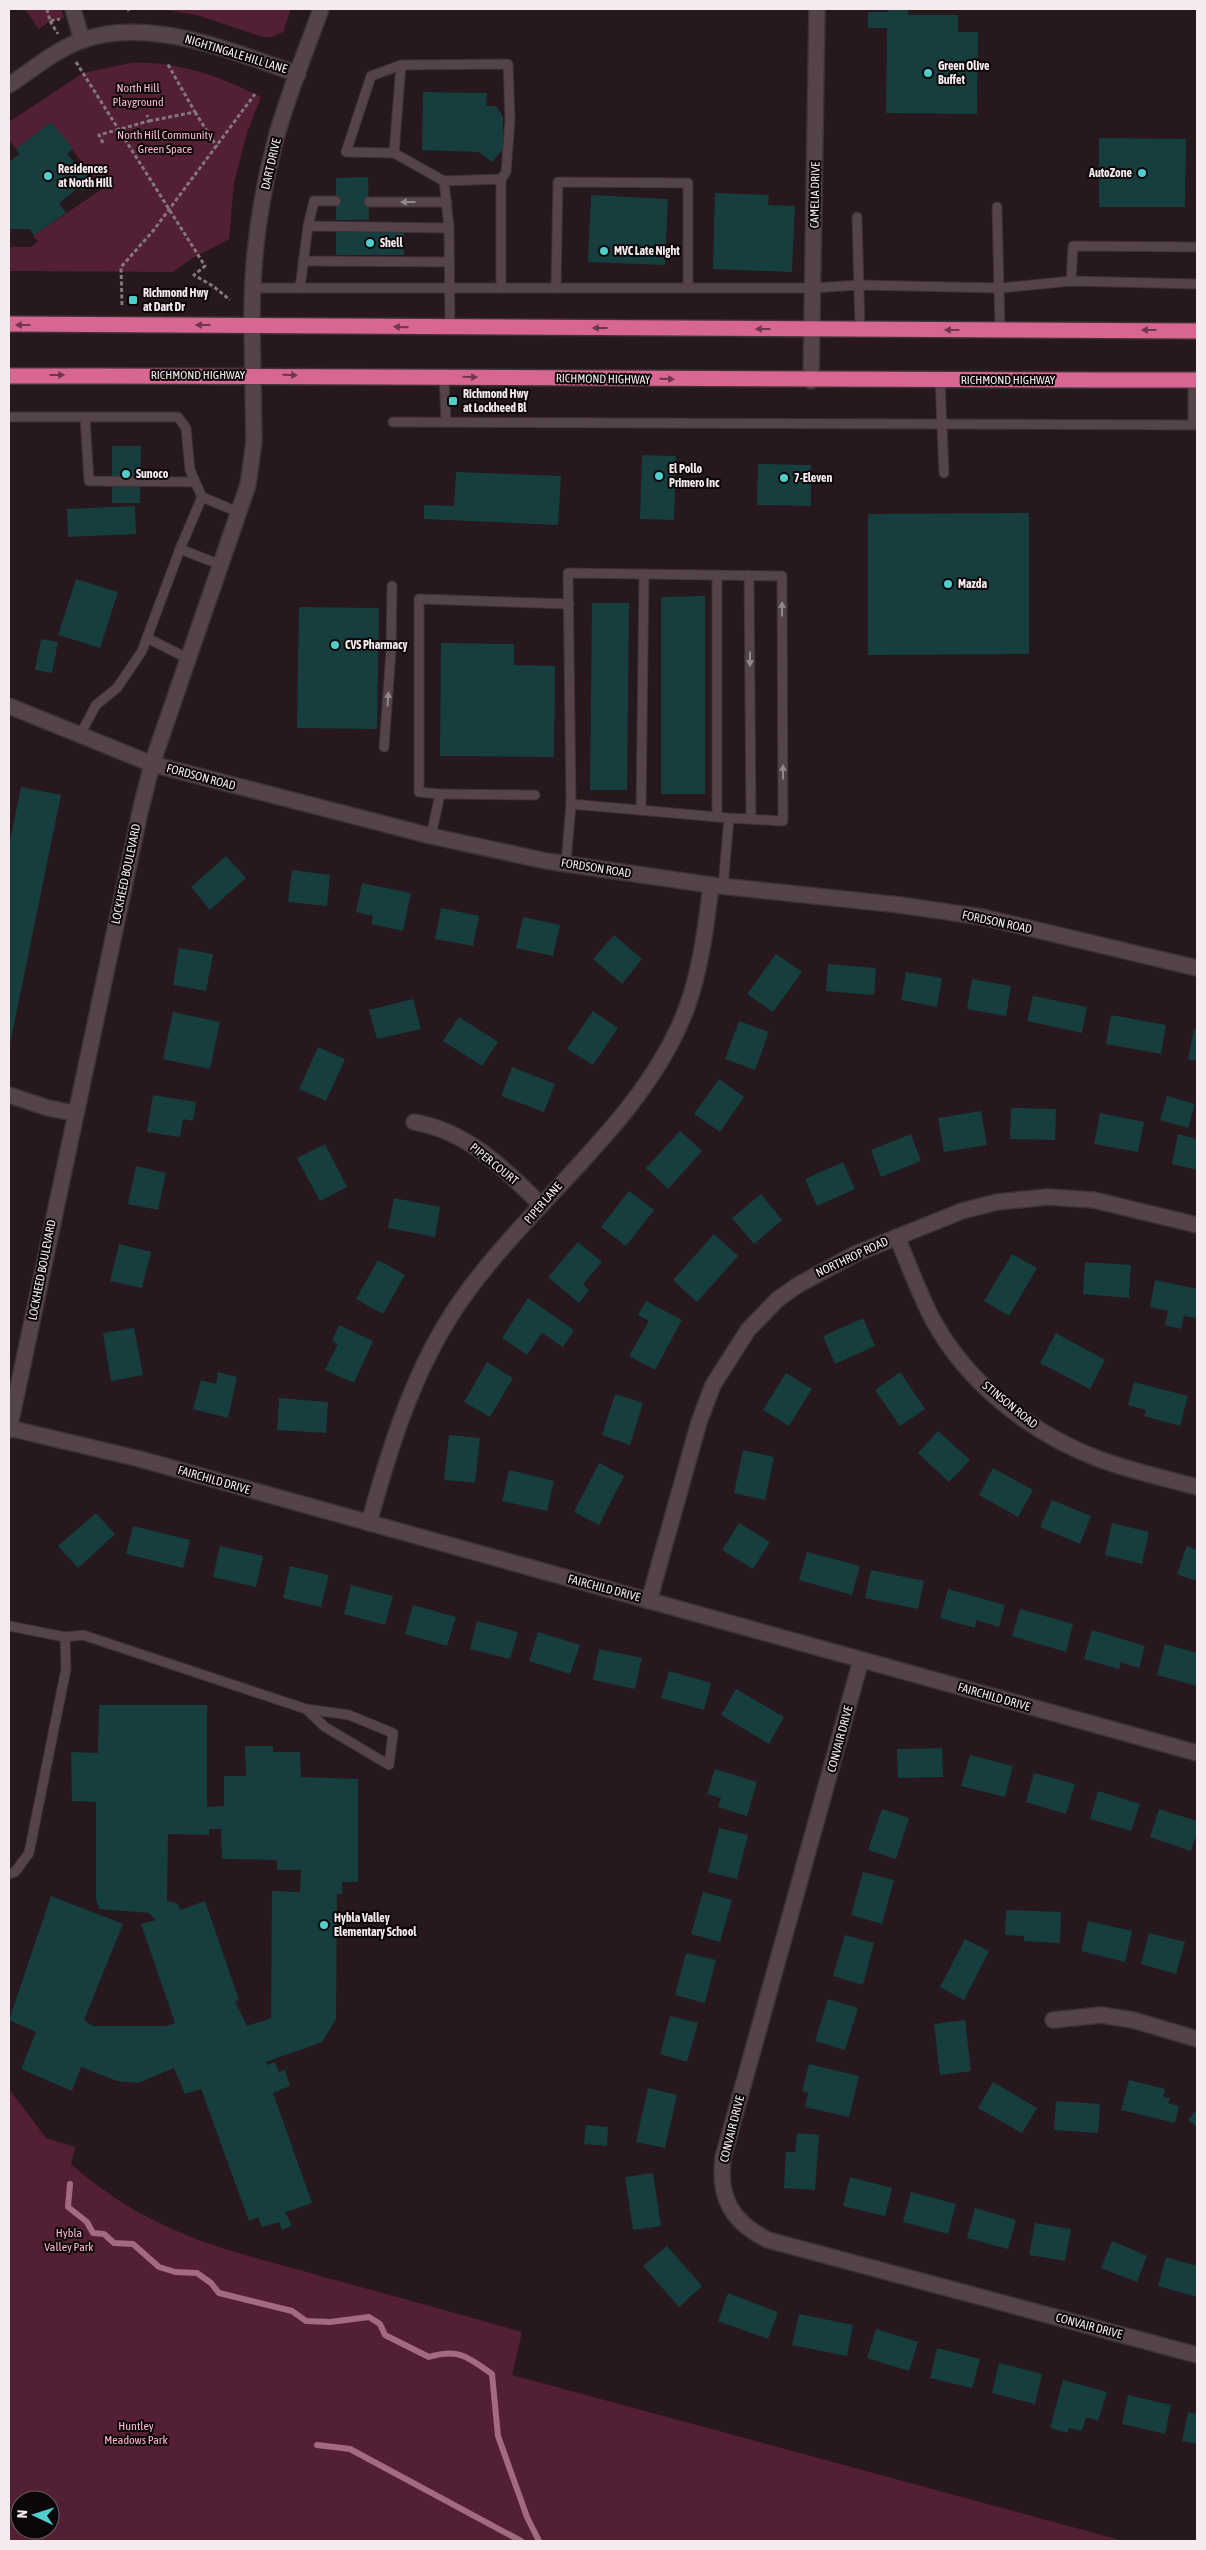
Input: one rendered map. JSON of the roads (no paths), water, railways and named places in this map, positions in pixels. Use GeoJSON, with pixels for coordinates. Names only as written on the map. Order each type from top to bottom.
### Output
{"type":"FeatureCollection","features":[{"type":"Feature","properties":{"kind":"highway"},"geometry":{"type":"LineString","coordinates":[[9,324],[1197,331]]}},
{"type":"Feature","properties":{"kind":"highway","name":"RICHMOND HIGHWAY"},"geometry":{"type":"LineString","coordinates":[[9,376],[254,375],[811,381],[1195,380]]}},
{"type":"Feature","properties":{"kind":"street"},"geometry":{"type":"LineString","coordinates":[[73,9],[82,40]]}},
{"type":"Feature","properties":{"kind":"street","name":"DART DRIVE"},"geometry":{"type":"LineString","coordinates":[[252,325],[252,288],[259,212],[276,137],[321,9]]}},
{"type":"Feature","properties":{"kind":"street","name":"CAMELIA DRIVE"},"geometry":{"type":"LineString","coordinates":[[811,381],[817,9]]}},
{"type":"Feature","properties":{"kind":"street","name":"NIGHTINGALE HILL LANE"},"geometry":{"type":"LineString","coordinates":[[9,85],[66,47],[82,40],[108,34],[167,34],[193,39],[298,74]]}},
{"type":"Feature","properties":{"kind":"street","name":"LOCKHEED BOULEVARD"},"geometry":{"type":"LineString","coordinates":[[9,1429],[74,1113],[152,764],[221,565],[252,464],[254,375],[252,325]]}},
{"type":"Feature","properties":{"kind":"street","name":"FORDSON ROAD"},"geometry":{"type":"LineString","coordinates":[[9,706],[152,764],[431,836],[566,864],[717,886],[900,905],[982,917],[1197,968]]}},
{"type":"Feature","properties":{"kind":"street","name":"PIPER LANE"},"geometry":{"type":"LineString","coordinates":[[369,1523],[394,1434],[434,1345],[470,1287],[629,1107],[652,1075],[670,1044],[686,1008],[697,973],[717,886]]}},
{"type":"Feature","properties":{"kind":"street"},"geometry":{"type":"LineString","coordinates":[[9,1095],[48,1108],[74,1113]]}},
{"type":"Feature","properties":{"kind":"street","name":"PIPER COURT"},"geometry":{"type":"LineString","coordinates":[[414,1122],[434,1126],[478,1148],[541,1205]]}},
{"type":"Feature","properties":{"kind":"street","name":"NORTHROP ROAD"},"geometry":{"type":"LineString","coordinates":[[649,1601],[699,1422],[713,1385],[733,1351],[762,1314],[798,1284],[834,1264],[897,1237],[962,1211],[998,1202],[1048,1197],[1094,1200],[1197,1225]]}},
{"type":"Feature","properties":{"kind":"street","name":"STINSON ROAD"},"geometry":{"type":"LineString","coordinates":[[897,1237],[940,1331],[983,1385],[1010,1408],[1038,1429],[1070,1447],[1100,1459],[1197,1487]]}},
{"type":"Feature","properties":{"kind":"street","name":"FAIRCHILD DRIVE"},"geometry":{"type":"LineString","coordinates":[[9,1429],[140,1459],[1197,1753]]}},
{"type":"Feature","properties":{"kind":"street","name":"CONVAIR DRIVE"},"geometry":{"type":"LineString","coordinates":[[861,1660],[723,2158],[722,2185],[727,2202],[736,2218],[751,2231],[768,2240],[1197,2355]]}},
{"type":"Feature","properties":{"kind":"street"},"geometry":{"type":"LineString","coordinates":[[1053,2020],[1101,2015],[1133,2020],[1197,2039]]}},
{"type":"Feature","properties":{"kind":"lane"},"geometry":{"type":"LineString","coordinates":[[501,179],[444,181],[394,153],[346,152],[371,76],[401,65],[508,64],[510,120],[506,172],[501,179],[501,288]]}},
{"type":"Feature","properties":{"kind":"lane"},"geometry":{"type":"LineString","coordinates":[[394,153],[401,65]]}},
{"type":"Feature","properties":{"kind":"lane"},"geometry":{"type":"LineString","coordinates":[[444,181],[449,228],[450,328]]}},
{"type":"Feature","properties":{"kind":"lane"},"geometry":{"type":"LineString","coordinates":[[556,288],[558,182],[688,184],[688,288]]}},
{"type":"Feature","properties":{"kind":"lane"},"geometry":{"type":"LineString","coordinates":[[300,288],[308,226],[314,201],[336,201]]}},
{"type":"Feature","properties":{"kind":"lane"},"geometry":{"type":"LineString","coordinates":[[369,202],[447,202]]}},
{"type":"Feature","properties":{"kind":"lane"},"geometry":{"type":"LineString","coordinates":[[997,207],[1000,330]]}},
{"type":"Feature","properties":{"kind":"lane"},"geometry":{"type":"LineString","coordinates":[[857,217],[860,330]]}},
{"type":"Feature","properties":{"kind":"lane"},"geometry":{"type":"LineString","coordinates":[[308,226],[449,228]]}},
{"type":"Feature","properties":{"kind":"lane"},"geometry":{"type":"LineString","coordinates":[[1071,282],[1072,246],[1197,247]]}},
{"type":"Feature","properties":{"kind":"lane"},"geometry":{"type":"LineString","coordinates":[[303,261],[449,262]]}},
{"type":"Feature","properties":{"kind":"lane"},"geometry":{"type":"LineString","coordinates":[[252,288],[813,288],[859,286],[1000,288],[1071,282],[1197,284]]}},
{"type":"Feature","properties":{"kind":"lane"},"geometry":{"type":"LineString","coordinates":[[444,377],[446,422]]}},
{"type":"Feature","properties":{"kind":"lane"},"geometry":{"type":"LineString","coordinates":[[940,380],[944,473]]}},
{"type":"Feature","properties":{"kind":"lane"},"geometry":{"type":"LineString","coordinates":[[393,422],[1195,425],[1195,380]]}},
{"type":"Feature","properties":{"kind":"lane"},"geometry":{"type":"LineString","coordinates":[[9,417],[178,417],[186,428],[190,470],[202,497],[238,512]]}},
{"type":"Feature","properties":{"kind":"lane"},"geometry":{"type":"LineString","coordinates":[[85,417],[89,481],[195,482]]}},
{"type":"Feature","properties":{"kind":"lane"},"geometry":{"type":"LineString","coordinates":[[80,735],[96,705],[117,688],[142,651],[180,549],[202,497]]}},
{"type":"Feature","properties":{"kind":"lane"},"geometry":{"type":"LineString","coordinates":[[180,549],[221,565]]}},
{"type":"Feature","properties":{"kind":"lane"},"geometry":{"type":"LineString","coordinates":[[566,864],[571,804],[568,573],[782,576],[783,821],[571,804]]}},
{"type":"Feature","properties":{"kind":"lane"},"geometry":{"type":"LineString","coordinates":[[641,810],[644,574]]}},
{"type":"Feature","properties":{"kind":"lane"},"geometry":{"type":"LineString","coordinates":[[717,575],[717,816]]}},
{"type":"Feature","properties":{"kind":"lane"},"geometry":{"type":"LineString","coordinates":[[749,575],[751,819]]}},
{"type":"Feature","properties":{"kind":"lane"},"geometry":{"type":"LineString","coordinates":[[384,747],[391,651],[392,586]]}},
{"type":"Feature","properties":{"kind":"lane"},"geometry":{"type":"LineString","coordinates":[[535,795],[419,792],[419,599],[569,604]]}},
{"type":"Feature","properties":{"kind":"lane"},"geometry":{"type":"LineString","coordinates":[[147,638],[189,659]]}},
{"type":"Feature","properties":{"kind":"lane"},"geometry":{"type":"LineString","coordinates":[[431,836],[440,794]]}},
{"type":"Feature","properties":{"kind":"lane"},"geometry":{"type":"LineString","coordinates":[[717,886],[729,818]]}},
{"type":"Feature","properties":{"kind":"lane"},"geometry":{"type":"LineString","coordinates":[[9,1626],[65,1637],[83,1635],[306,1709],[349,1715],[393,1733],[389,1765],[325,1727],[306,1709]]}},
{"type":"Feature","properties":{"kind":"lane"},"geometry":{"type":"LineString","coordinates":[[9,1874],[15,1872],[29,1853],[66,1669],[65,1637]]}},
{"type":"Feature","properties":{"kind":"waterway"},"geometry":{"type":"LineString","coordinates":[[70,2184],[68,2207],[87,2222],[93,2233],[104,2234],[114,2243],[133,2244],[159,2267],[175,2272],[197,2273],[211,2283],[219,2293],[292,2311],[306,2321],[330,2322],[369,2317],[380,2324],[385,2335],[429,2357],[439,2354],[456,2354],[469,2359],[492,2374],[498,2436],[527,2517],[539,2541]]}},
{"type":"Feature","properties":{"kind":"waterway"},"geometry":{"type":"LineString","coordinates":[[317,2445],[350,2449],[521,2541]]}},
{"type":"Feature","properties":{"kind":"place","name":"Green Olive Buffet"},"geometry":{"type":"Point","coordinates":[928,73]}},
{"type":"Feature","properties":{"kind":"place","name":"AutoZone"},"geometry":{"type":"Point","coordinates":[1142,173]}},
{"type":"Feature","properties":{"kind":"place","name":"Residences at North HIll"},"geometry":{"type":"Point","coordinates":[48,176]}},
{"type":"Feature","properties":{"kind":"place","name":"Shell"},"geometry":{"type":"Point","coordinates":[370,243]}},
{"type":"Feature","properties":{"kind":"place","name":"MVC Late Night"},"geometry":{"type":"Point","coordinates":[604,251]}},
{"type":"Feature","properties":{"kind":"place","name":"Richmond Hwy at Dart Dr"},"geometry":{"type":"Point","coordinates":[133,300]}},
{"type":"Feature","properties":{"kind":"place","name":"Richmond Hwy at Lockheed Bl"},"geometry":{"type":"Point","coordinates":[453,401]}},
{"type":"Feature","properties":{"kind":"place","name":"Sunoco"},"geometry":{"type":"Point","coordinates":[126,474]}},
{"type":"Feature","properties":{"kind":"place","name":"El Pollo Primero Inc"},"geometry":{"type":"Point","coordinates":[659,476]}},
{"type":"Feature","properties":{"kind":"place","name":"7-Eleven"},"geometry":{"type":"Point","coordinates":[784,478]}},
{"type":"Feature","properties":{"kind":"place","name":"Mazda"},"geometry":{"type":"Point","coordinates":[948,584]}},
{"type":"Feature","properties":{"kind":"place","name":"CVS Pharmacy"},"geometry":{"type":"Point","coordinates":[335,645]}},
{"type":"Feature","properties":{"kind":"place","name":"Hybla Valley Elementary School"},"geometry":{"type":"Point","coordinates":[324,1925]}},
{"type":"Feature","properties":{"kind":"park label","name":"North Hill Playground"},"geometry":{"type":"Point","coordinates":[138,95]}},
{"type":"Feature","properties":{"kind":"park label","name":"North Hill Community Green Space"},"geometry":{"type":"Point","coordinates":[165,142]}},
{"type":"Feature","properties":{"kind":"park label","name":"Hybla Valley Park"},"geometry":{"type":"Point","coordinates":[69,2240]}},
{"type":"Feature","properties":{"kind":"park label","name":"Huntley Meadows Park"},"geometry":{"type":"Point","coordinates":[136,2433]}}]}
